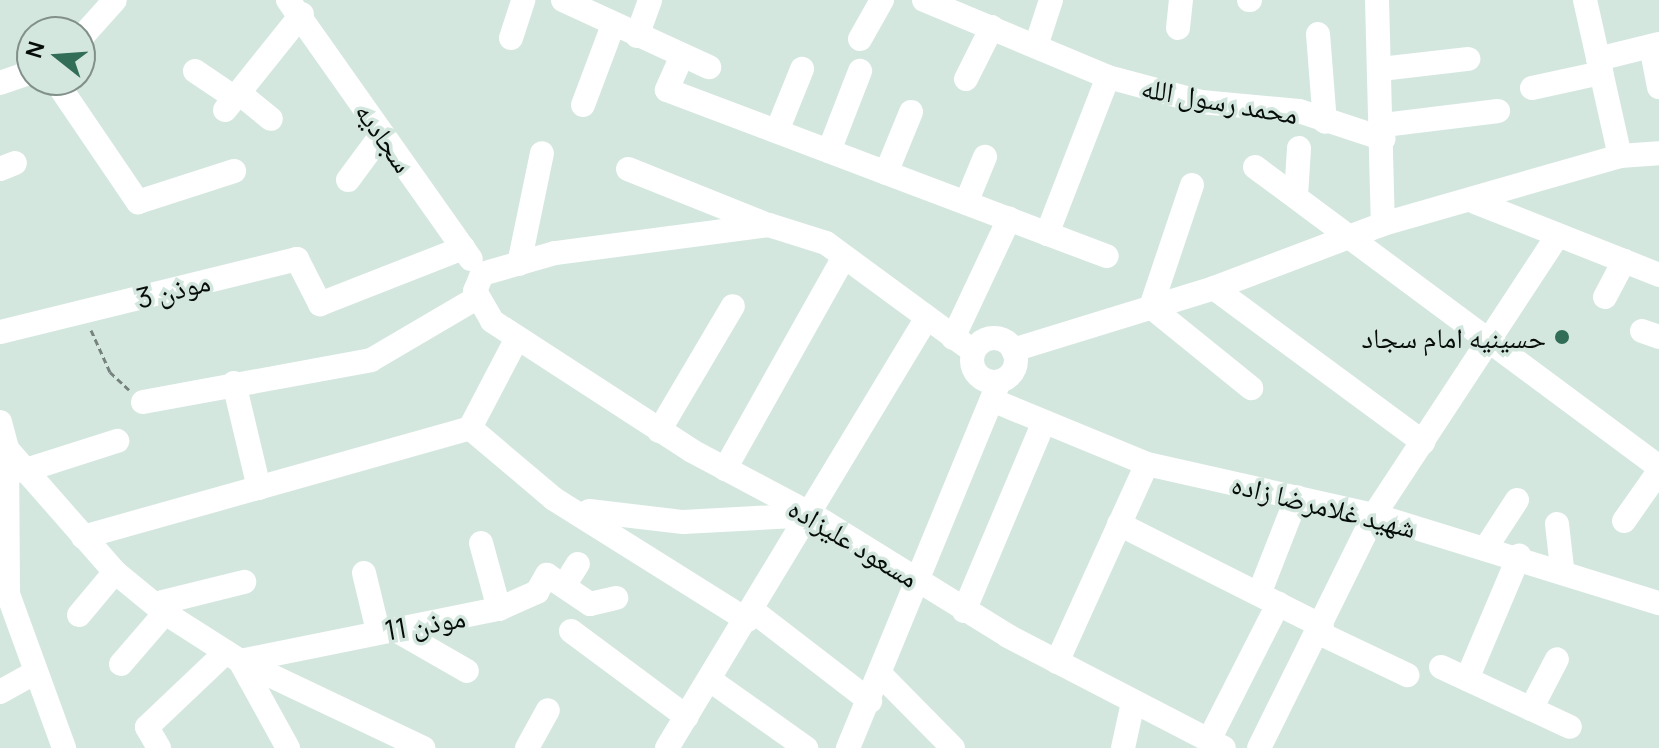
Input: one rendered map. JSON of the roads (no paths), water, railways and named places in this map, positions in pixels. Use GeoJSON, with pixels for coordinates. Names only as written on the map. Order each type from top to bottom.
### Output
{"type":"FeatureCollection","features":[{"type":"Feature","properties":{"kind":"street"},"geometry":{"type":"LineString","coordinates":[[96,21],[115,0]]}},
{"type":"Feature","properties":{"kind":"street"},"geometry":{"type":"LineString","coordinates":[[511,38],[523,0]]}},
{"type":"Feature","properties":{"kind":"street"},"geometry":{"type":"LineString","coordinates":[[637,36],[650,0]]}},
{"type":"Feature","properties":{"kind":"street"},"geometry":{"type":"LineString","coordinates":[[860,39],[882,0]]}},
{"type":"Feature","properties":{"kind":"street","name":"محمد رسول الله"},"geometry":{"type":"LineString","coordinates":[[924,0],[1108,77],[1201,102],[1299,111],[1325,122],[1384,132]]}},
{"type":"Feature","properties":{"kind":"street"},"geometry":{"type":"LineString","coordinates":[[1036,46],[1051,0]]}},
{"type":"Feature","properties":{"kind":"street"},"geometry":{"type":"LineString","coordinates":[[1178,28],[1181,0]]}},
{"type":"Feature","properties":{"kind":"street"},"geometry":{"type":"LineString","coordinates":[[1377,0],[1384,132],[1383,224]]}},
{"type":"Feature","properties":{"kind":"street"},"geometry":{"type":"LineString","coordinates":[[1585,0],[1620,156]]}},
{"type":"Feature","properties":{"kind":"street"},"geometry":{"type":"LineString","coordinates":[[574,2],[681,58],[709,67]]}},
{"type":"Feature","properties":{"kind":"street"},"geometry":{"type":"LineString","coordinates":[[233,100],[295,7]]}},
{"type":"Feature","properties":{"kind":"street","name":"سجادیه"},"geometry":{"type":"LineString","coordinates":[[295,7],[482,274]]}},
{"type":"Feature","properties":{"kind":"street"},"geometry":{"type":"LineString","coordinates":[[583,105],[613,25]]}},
{"type":"Feature","properties":{"kind":"street"},"geometry":{"type":"LineString","coordinates":[[966,79],[992,27]]}},
{"type":"Feature","properties":{"kind":"street"},"geometry":{"type":"LineString","coordinates":[[1318,34],[1325,122]]}},
{"type":"Feature","properties":{"kind":"street"},"geometry":{"type":"LineString","coordinates":[[1532,88],[1655,45],[1659,87]]}},
{"type":"Feature","properties":{"kind":"street"},"geometry":{"type":"LineString","coordinates":[[681,58],[667,90],[1107,256]]}},
{"type":"Feature","properties":{"kind":"street"},"geometry":{"type":"LineString","coordinates":[[1381,69],[1468,59]]}},
{"type":"Feature","properties":{"kind":"street"},"geometry":{"type":"LineString","coordinates":[[777,131],[802,69]]}},
{"type":"Feature","properties":{"kind":"street"},"geometry":{"type":"LineString","coordinates":[[195,71],[233,100],[271,119]]}},
{"type":"Feature","properties":{"kind":"street"},"geometry":{"type":"LineString","coordinates":[[829,151],[860,71]]}},
{"type":"Feature","properties":{"kind":"street"},"geometry":{"type":"LineString","coordinates":[[1047,234],[1108,77]]}},
{"type":"Feature","properties":{"kind":"street"},"geometry":{"type":"LineString","coordinates":[[66,96],[138,202],[234,171]]}},
{"type":"Feature","properties":{"kind":"street"},"geometry":{"type":"LineString","coordinates":[[1384,132],[1498,111]]}},
{"type":"Feature","properties":{"kind":"street"},"geometry":{"type":"LineString","coordinates":[[886,173],[911,112]]}},
{"type":"Feature","properties":{"kind":"street"},"geometry":{"type":"LineString","coordinates":[[348,180],[382,134]]}},
{"type":"Feature","properties":{"kind":"street"},"geometry":{"type":"LineString","coordinates":[[1296,196],[1299,148]]}},
{"type":"Feature","properties":{"kind":"street"},"geometry":{"type":"LineString","coordinates":[[519,264],[542,153]]}},
{"type":"Feature","properties":{"kind":"street"},"geometry":{"type":"LineString","coordinates":[[1013,350],[1214,288],[1383,224],[1475,202],[1620,156],[1659,153]]}},
{"type":"Feature","properties":{"kind":"street"},"geometry":{"type":"LineString","coordinates":[[966,203],[985,157]]}},
{"type":"Feature","properties":{"kind":"street"},"geometry":{"type":"LineString","coordinates":[[1255,167],[1353,236],[1491,345],[1659,469],[1624,521]]}},
{"type":"Feature","properties":{"kind":"street"},"geometry":{"type":"LineString","coordinates":[[628,169],[769,225],[814,237],[963,344],[998,338],[1013,350],[1014,369],[996,391],[922,581],[848,748]]}},
{"type":"Feature","properties":{"kind":"street"},"geometry":{"type":"LineString","coordinates":[[1151,307],[1192,185]]}},
{"type":"Feature","properties":{"kind":"street"},"geometry":{"type":"LineString","coordinates":[[1475,202],[1659,275]]}},
{"type":"Feature","properties":{"kind":"street"},"geometry":{"type":"LineString","coordinates":[[963,344],[1009,219]]}},
{"type":"Feature","properties":{"kind":"street"},"geometry":{"type":"LineString","coordinates":[[143,402],[371,360],[475,299],[482,274],[613,243],[769,225]]}},
{"type":"Feature","properties":{"kind":"street"},"geometry":{"type":"LineString","coordinates":[[1259,748],[1321,630],[1374,515],[1491,345],[1557,236]]}},
{"type":"Feature","properties":{"kind":"street","name":"موذن 3"},"geometry":{"type":"LineString","coordinates":[[0,332],[297,259],[320,304],[463,248]]}},
{"type":"Feature","properties":{"kind":"street"},"geometry":{"type":"LineString","coordinates":[[725,469],[844,257]]}},
{"type":"Feature","properties":{"kind":"street"},"geometry":{"type":"LineString","coordinates":[[1605,297],[1624,261]]}},
{"type":"Feature","properties":{"kind":"street"},"geometry":{"type":"LineString","coordinates":[[1214,288],[1423,442]]}},
{"type":"Feature","properties":{"kind":"street","name":"مسعود علیزاده"},"geometry":{"type":"LineString","coordinates":[[475,299],[492,321],[659,431],[813,515],[922,581],[964,611],[1217,744]]}},
{"type":"Feature","properties":{"kind":"street"},"geometry":{"type":"LineString","coordinates":[[659,431],[733,306]]}},
{"type":"Feature","properties":{"kind":"street"},"geometry":{"type":"LineString","coordinates":[[1151,307],[1251,388]]}},
{"type":"Feature","properties":{"kind":"street"},"geometry":{"type":"LineString","coordinates":[[667,748],[813,515],[926,319]]}},
{"type":"Feature","properties":{"kind":"street"},"geometry":{"type":"LineString","coordinates":[[83,537],[470,428],[517,338]]}},
{"type":"Feature","properties":{"kind":"street","name":"شهید غلامرضا زاده"},"geometry":{"type":"LineString","coordinates":[[963,344],[974,371],[996,391],[1043,424],[1147,464],[1374,515],[1562,568],[1659,603]]}},
{"type":"Feature","properties":{"kind":"street"},"geometry":{"type":"LineString","coordinates":[[234,383],[259,488]]}},
{"type":"Feature","properties":{"kind":"street"},"geometry":{"type":"LineString","coordinates":[[0,422],[7,449],[4,596],[64,748]]}},
{"type":"Feature","properties":{"kind":"street"},"geometry":{"type":"LineString","coordinates":[[964,611],[1043,424]]}},
{"type":"Feature","properties":{"kind":"street"},"geometry":{"type":"LineString","coordinates":[[470,428],[554,499],[750,616],[870,701]]}},
{"type":"Feature","properties":{"kind":"street"},"geometry":{"type":"LineString","coordinates":[[23,471],[117,441]]}},
{"type":"Feature","properties":{"kind":"street"},"geometry":{"type":"LineString","coordinates":[[7,449],[23,471],[115,572],[160,608],[233,656],[423,748]]}},
{"type":"Feature","properties":{"kind":"street"},"geometry":{"type":"LineString","coordinates":[[1057,662],[1147,464]]}},
{"type":"Feature","properties":{"kind":"street"},"geometry":{"type":"LineString","coordinates":[[1217,744],[1269,599],[1297,497]]}},
{"type":"Feature","properties":{"kind":"street"},"geometry":{"type":"LineString","coordinates":[[554,499],[648,522],[813,515]]}},
{"type":"Feature","properties":{"kind":"street"},"geometry":{"type":"LineString","coordinates":[[1487,546],[1517,500]]}},
{"type":"Feature","properties":{"kind":"street"},"geometry":{"type":"LineString","coordinates":[[1119,524],[1269,599],[1407,675]]}},
{"type":"Feature","properties":{"kind":"street"},"geometry":{"type":"LineString","coordinates":[[1557,524],[1562,568]]}},
{"type":"Feature","properties":{"kind":"street"},"geometry":{"type":"LineString","coordinates":[[481,543],[499,609]]}},
{"type":"Feature","properties":{"kind":"street"},"geometry":{"type":"LineString","coordinates":[[1467,679],[1519,556]]}},
{"type":"Feature","properties":{"kind":"street"},"geometry":{"type":"LineString","coordinates":[[578,564],[564,586],[590,604],[616,598]]}},
{"type":"Feature","properties":{"kind":"street"},"geometry":{"type":"LineString","coordinates":[[79,615],[115,572]]}},
{"type":"Feature","properties":{"kind":"street"},"geometry":{"type":"LineString","coordinates":[[364,573],[386,630],[467,671]]}},
{"type":"Feature","properties":{"kind":"street","name":"موذن 11"},"geometry":{"type":"LineString","coordinates":[[233,656],[499,609],[537,592],[547,575],[564,586]]}},
{"type":"Feature","properties":{"kind":"street"},"geometry":{"type":"LineString","coordinates":[[121,664],[160,608],[244,582]]}},
{"type":"Feature","properties":{"kind":"street"},"geometry":{"type":"LineString","coordinates":[[571,631],[687,717]]}},
{"type":"Feature","properties":{"kind":"street"},"geometry":{"type":"LineString","coordinates":[[159,748],[147,727],[233,656]]}},
{"type":"Feature","properties":{"kind":"street"},"geometry":{"type":"LineString","coordinates":[[233,656],[288,748]]}},
{"type":"Feature","properties":{"kind":"street"},"geometry":{"type":"LineString","coordinates":[[1531,709],[1557,659]]}},
{"type":"Feature","properties":{"kind":"street"},"geometry":{"type":"LineString","coordinates":[[1441,667],[1570,727]]}},
{"type":"Feature","properties":{"kind":"street"},"geometry":{"type":"LineString","coordinates":[[0,692],[33,674]]}},
{"type":"Feature","properties":{"kind":"street"},"geometry":{"type":"LineString","coordinates":[[882,676],[953,748]]}},
{"type":"Feature","properties":{"kind":"street"},"geometry":{"type":"LineString","coordinates":[[710,680],[806,748]]}},
{"type":"Feature","properties":{"kind":"street"},"geometry":{"type":"LineString","coordinates":[[1123,748],[1133,702]]}},
{"type":"Feature","properties":{"kind":"street"},"geometry":{"type":"LineString","coordinates":[[527,748],[548,710]]}},
{"type":"Feature","properties":{"kind":"place","name":"حسینیه امام سجاد"},"geometry":{"type":"Point","coordinates":[1562,337]}}]}
